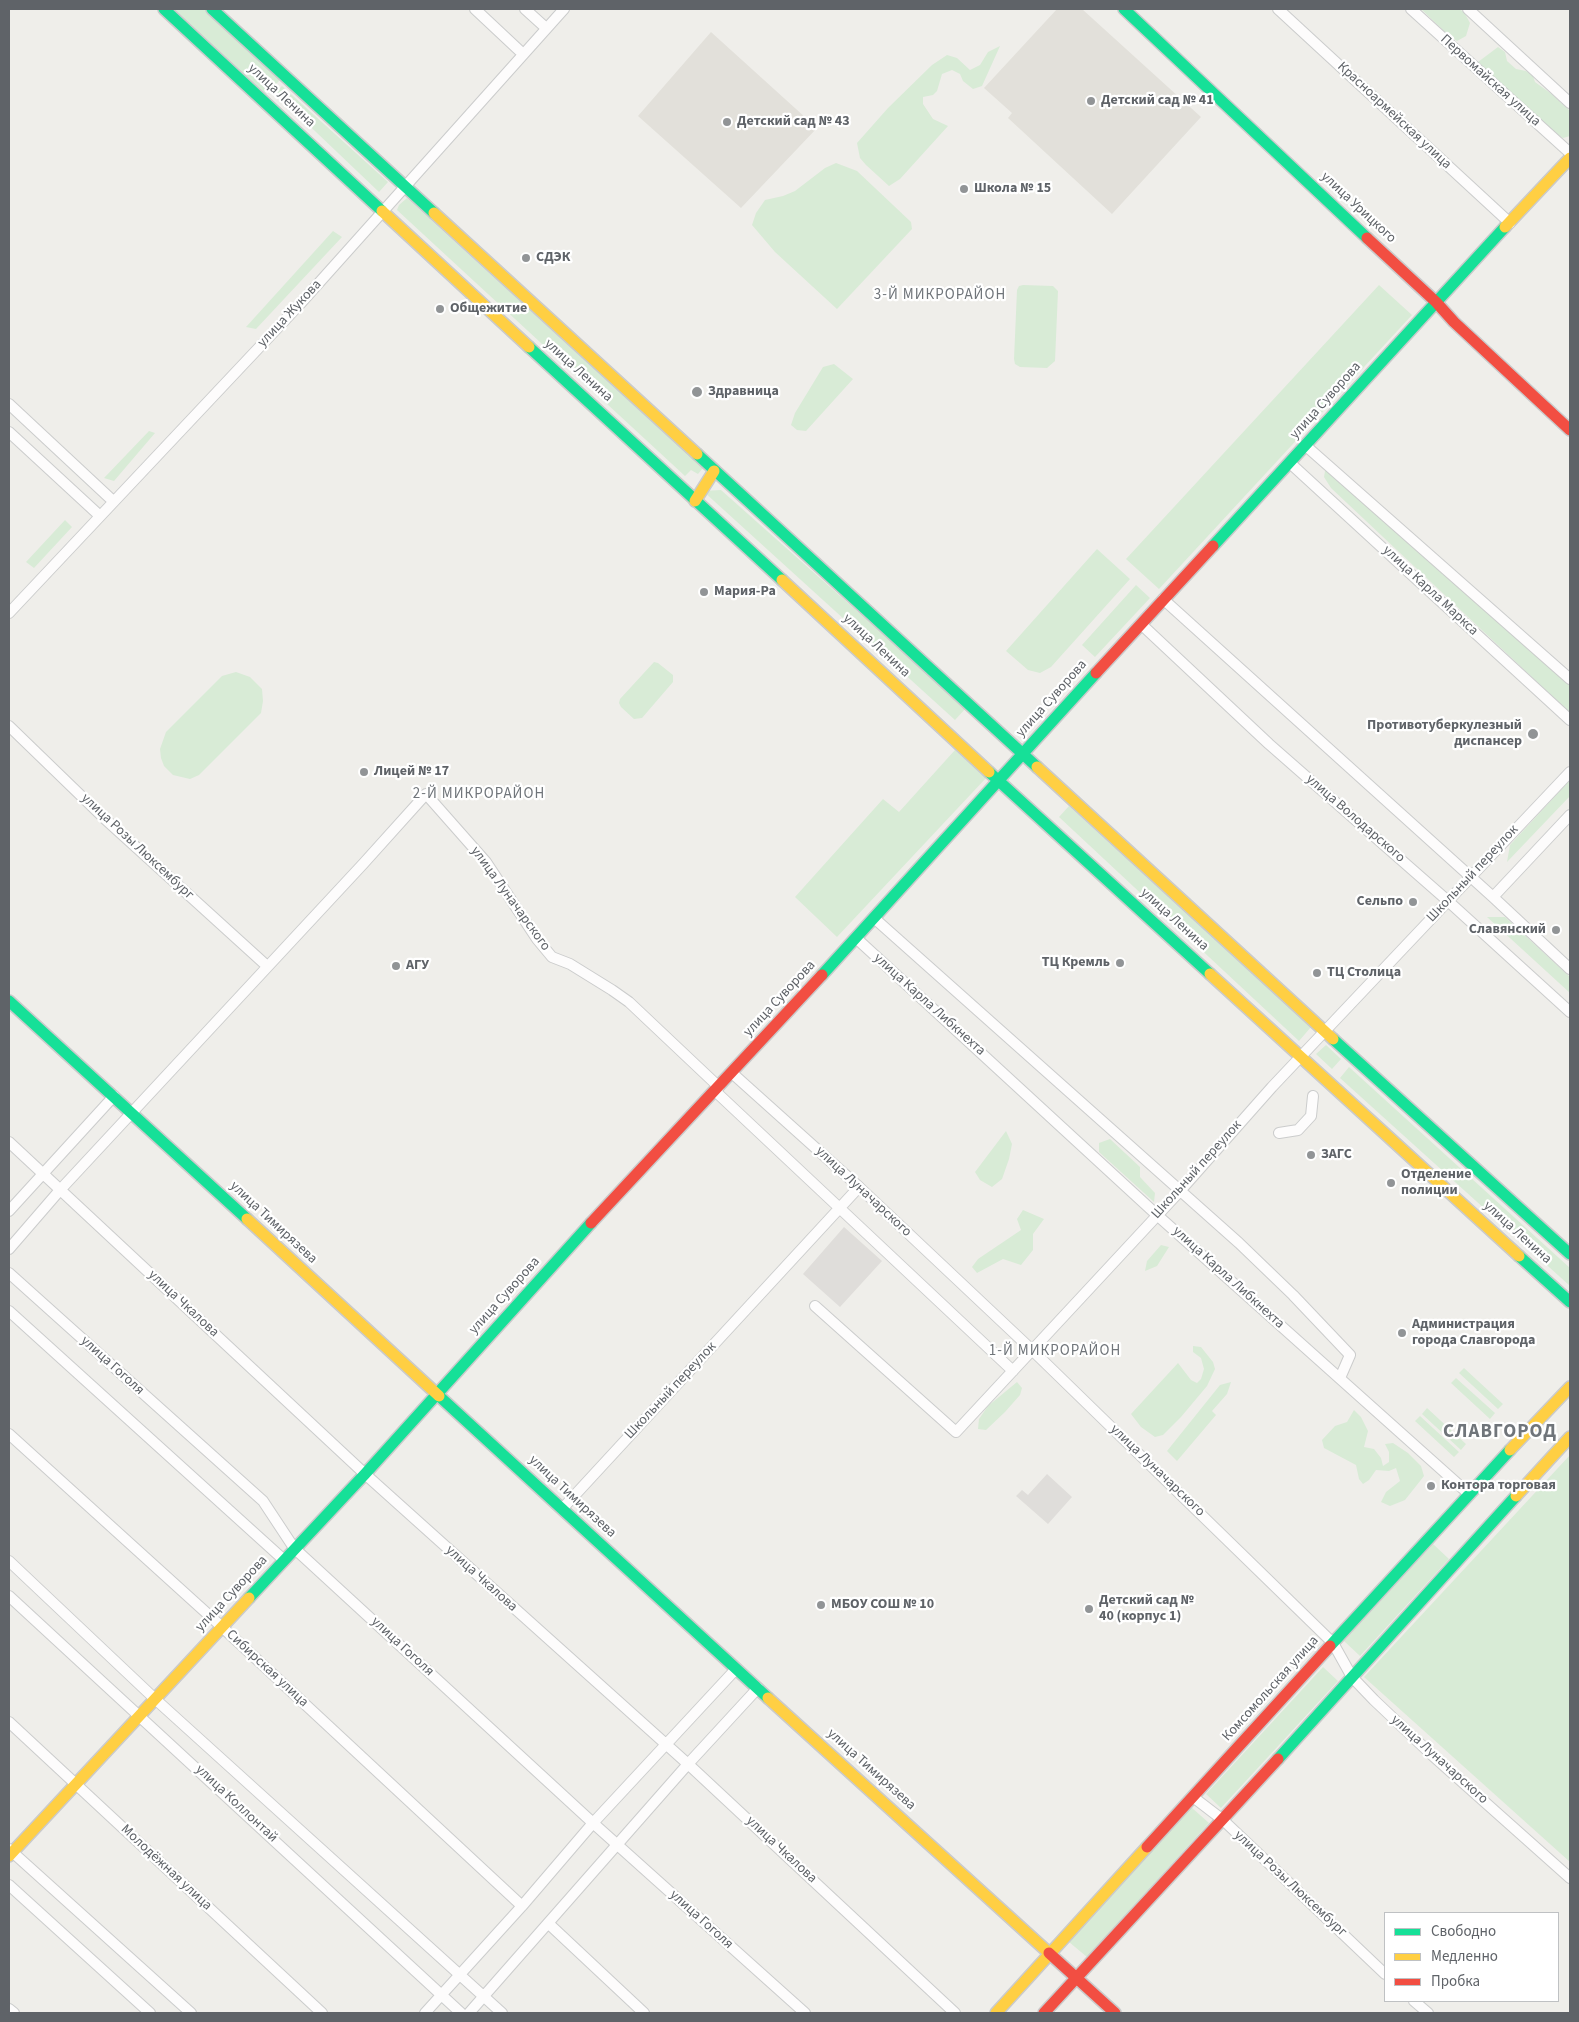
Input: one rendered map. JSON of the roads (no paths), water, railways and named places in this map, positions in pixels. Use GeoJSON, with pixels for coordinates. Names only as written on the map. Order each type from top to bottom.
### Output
{"type":"FeatureCollection","features":[{"type":"Feature","properties":{"kind":"street","name":"улица Ленина"},"geometry":{"type":"LineString","coordinates":[[164,9],[999,781],[1570,1302]]}},
{"type":"Feature","properties":{"kind":"street","name":"улица Ленина"},"geometry":{"type":"LineString","coordinates":[[212,9],[1324,1032],[1570,1254]]}},
{"type":"Feature","properties":{"kind":"street"},"geometry":{"type":"LineString","coordinates":[[474,9],[523,54]]}},
{"type":"Feature","properties":{"kind":"street"},"geometry":{"type":"LineString","coordinates":[[524,9],[546,28]]}},
{"type":"Feature","properties":{"kind":"street","name":"улица Жукова"},"geometry":{"type":"LineString","coordinates":[[9,613],[300,304],[564,9]]}},
{"type":"Feature","properties":{"kind":"street","name":"Красноармейская улица"},"geometry":{"type":"LineString","coordinates":[[1278,9],[1510,223]]}},
{"type":"Feature","properties":{"kind":"street","name":"Первомайская улица"},"geometry":{"type":"LineString","coordinates":[[1411,9],[1570,153]]}},
{"type":"Feature","properties":{"kind":"street"},"geometry":{"type":"LineString","coordinates":[[1468,9],[1570,103]]}},
{"type":"Feature","properties":{"kind":"street","name":"улица Урицкого"},"geometry":{"type":"LineString","coordinates":[[1129,10],[1436,302],[1454,322],[1570,430]]}},
{"type":"Feature","properties":{"kind":"street","name":"улица Суворова"},"geometry":{"type":"LineString","coordinates":[[10,1852],[365,1474],[595,1218],[732,1073],[1163,600],[1570,158]]}},
{"type":"Feature","properties":{"kind":"street"},"geometry":{"type":"LineString","coordinates":[[9,404],[113,501]]}},
{"type":"Feature","properties":{"kind":"street"},"geometry":{"type":"LineString","coordinates":[[9,432],[100,516]]}},
{"type":"Feature","properties":{"kind":"street","name":"улица Карла Маркса"},"geometry":{"type":"LineString","coordinates":[[1306,446],[1570,678]]}},
{"type":"Feature","properties":{"kind":"street","name":"улица Карла Маркса"},"geometry":{"type":"LineString","coordinates":[[1290,463],[1570,720]]}},
{"type":"Feature","properties":{"kind":"street"},"geometry":{"type":"LineString","coordinates":[[695,501],[714,470]]}},
{"type":"Feature","properties":{"kind":"street"},"geometry":{"type":"LineString","coordinates":[[1163,600],[1493,896],[1570,969]]}},
{"type":"Feature","properties":{"kind":"street","name":"улица Володарского"},"geometry":{"type":"LineString","coordinates":[[1142,624],[1269,744],[1448,901],[1570,1012]]}},
{"type":"Feature","properties":{"kind":"street","name":"улица Розы Люксембург"},"geometry":{"type":"LineString","coordinates":[[9,726],[104,818],[267,966]]}},
{"type":"Feature","properties":{"kind":"street","name":"Школьный переулок"},"geometry":{"type":"LineString","coordinates":[[815,1306],[956,1432],[1180,1191],[1272,1087],[1570,772]]}},
{"type":"Feature","properties":{"kind":"street","name":"улица Луначарского"},"geometry":{"type":"LineString","coordinates":[[267,966],[357,871],[426,794],[486,862],[537,939],[552,957],[570,964],[629,1002],[840,1208],[1013,1371]]}},
{"type":"Feature","properties":{"kind":"street"},"geometry":{"type":"LineString","coordinates":[[1493,896],[1570,814]]}},
{"type":"Feature","properties":{"kind":"street","name":"улица Карла Либкнехта"},"geometry":{"type":"LineString","coordinates":[[874,918],[1239,1243],[1293,1295],[1350,1355],[1340,1378]]}},
{"type":"Feature","properties":{"kind":"street","name":"улица Карла Либкнехта"},"geometry":{"type":"LineString","coordinates":[[856,938],[1157,1215],[1469,1494]]}},
{"type":"Feature","properties":{"kind":"street"},"geometry":{"type":"LineString","coordinates":[[9,1249],[60,1190],[267,966]]}},
{"type":"Feature","properties":{"kind":"street","name":"улица Тимирязева"},"geometry":{"type":"LineString","coordinates":[[9,1001],[736,1669],[1116,2013]]}},
{"type":"Feature","properties":{"kind":"street","name":"улица Луначарского"},"geometry":{"type":"LineString","coordinates":[[732,1073],[859,1187],[1032,1350],[1333,1643],[1352,1677],[1432,1754],[1570,1878]]}},
{"type":"Feature","properties":{"kind":"street"},"geometry":{"type":"LineString","coordinates":[[9,1211],[114,1096]]}},
{"type":"Feature","properties":{"kind":"street"},"geometry":{"type":"LineString","coordinates":[[1279,1133],[1298,1130],[1311,1116],[1313,1096]]}},
{"type":"Feature","properties":{"kind":"street","name":"улица Чкалова"},"geometry":{"type":"LineString","coordinates":[[9,1142],[365,1474],[688,1764],[955,2013]]}},
{"type":"Feature","properties":{"kind":"street","name":"Школьный переулок"},"geometry":{"type":"LineString","coordinates":[[562,1508],[859,1187]]}},
{"type":"Feature","properties":{"kind":"street","name":"улица Гоголя"},"geometry":{"type":"LineString","coordinates":[[9,1273],[263,1501],[294,1548],[592,1823],[805,2013]]}},
{"type":"Feature","properties":{"kind":"street"},"geometry":{"type":"LineString","coordinates":[[9,1311],[284,1560]]}},
{"type":"Feature","properties":{"kind":"street","name":"Комсомольская улица"},"geometry":{"type":"LineString","coordinates":[[996,2013],[1469,1494],[1570,1387]]}},
{"type":"Feature","properties":{"kind":"street","name":"Сибирская улица"},"geometry":{"type":"LineString","coordinates":[[9,1434],[222,1627],[522,1906]]}},
{"type":"Feature","properties":{"kind":"street"},"geometry":{"type":"LineString","coordinates":[[1044,2013],[1223,1820],[1570,1436]]}},
{"type":"Feature","properties":{"kind":"street","name":"улица Коллонтай"},"geometry":{"type":"LineString","coordinates":[[9,1561],[154,1698],[484,1997]]}},
{"type":"Feature","properties":{"kind":"street","name":"улица Коллонтай"},"geometry":{"type":"LineString","coordinates":[[9,1596],[461,2013]]}},
{"type":"Feature","properties":{"kind":"street"},"geometry":{"type":"LineString","coordinates":[[425,2013],[522,1906],[592,1823],[736,1669]]}},
{"type":"Feature","properties":{"kind":"street"},"geometry":{"type":"LineString","coordinates":[[469,2013],[688,1764],[758,1688]]}},
{"type":"Feature","properties":{"kind":"street","name":"Молодёжная улица"},"geometry":{"type":"LineString","coordinates":[[9,1722],[322,2013]]}},
{"type":"Feature","properties":{"kind":"street","name":"улица Розы Люксембург"},"geometry":{"type":"LineString","coordinates":[[1193,1797],[1223,1820],[1384,1973]]}},
{"type":"Feature","properties":{"kind":"street"},"geometry":{"type":"LineString","coordinates":[[10,1852],[191,2013]]}},
{"type":"Feature","properties":{"kind":"street"},"geometry":{"type":"LineString","coordinates":[[9,1885],[150,2013]]}},
{"type":"Feature","properties":{"kind":"street"},"geometry":{"type":"LineString","coordinates":[[549,1924],[644,2013]]}},
{"type":"Feature","properties":{"kind":"street"},"geometry":{"type":"LineString","coordinates":[[484,1997],[502,2013]]}},
{"type":"Feature","properties":{"kind":"street"},"geometry":{"type":"LineString","coordinates":[[1415,2002],[1428,2013]]}},
{"type":"Feature","properties":{"kind":"street"},"geometry":{"type":"LineString","coordinates":[[9,2009],[14,2013]]}},
{"type":"Feature","properties":{"kind":"place","name":"Детский сад № 41"},"geometry":{"type":"Point","coordinates":[1091,101]}},
{"type":"Feature","properties":{"kind":"place","name":"Детский сад № 43"},"geometry":{"type":"Point","coordinates":[727,122]}},
{"type":"Feature","properties":{"kind":"place","name":"Школа № 15"},"geometry":{"type":"Point","coordinates":[964,189]}},
{"type":"Feature","properties":{"kind":"place","name":"СДЭК"},"geometry":{"type":"Point","coordinates":[526,258]}},
{"type":"Feature","properties":{"kind":"place","name":"Общежитие"},"geometry":{"type":"Point","coordinates":[440,309]}},
{"type":"Feature","properties":{"kind":"place","name":"Здравница"},"geometry":{"type":"Point","coordinates":[697,392]}},
{"type":"Feature","properties":{"kind":"place","name":"Мария-Ра"},"geometry":{"type":"Point","coordinates":[704,592]}},
{"type":"Feature","properties":{"kind":"place","name":"Противотуберкулезный диспансер"},"geometry":{"type":"Point","coordinates":[1533,734]}},
{"type":"Feature","properties":{"kind":"place","name":"Лицей № 17"},"geometry":{"type":"Point","coordinates":[364,772]}},
{"type":"Feature","properties":{"kind":"place","name":"Сельпо"},"geometry":{"type":"Point","coordinates":[1413,902]}},
{"type":"Feature","properties":{"kind":"place","name":"Славянский"},"geometry":{"type":"Point","coordinates":[1556,930]}},
{"type":"Feature","properties":{"kind":"place","name":"ТЦ Кремль"},"geometry":{"type":"Point","coordinates":[1120,963]}},
{"type":"Feature","properties":{"kind":"place","name":"АГУ"},"geometry":{"type":"Point","coordinates":[396,966]}},
{"type":"Feature","properties":{"kind":"place","name":"ТЦ Столица"},"geometry":{"type":"Point","coordinates":[1317,973]}},
{"type":"Feature","properties":{"kind":"place","name":"ЗАГС"},"geometry":{"type":"Point","coordinates":[1311,1155]}},
{"type":"Feature","properties":{"kind":"place","name":"Отделение полиции"},"geometry":{"type":"Point","coordinates":[1391,1183]}},
{"type":"Feature","properties":{"kind":"place","name":"Администрация города Славгорода"},"geometry":{"type":"Point","coordinates":[1402,1333]}},
{"type":"Feature","properties":{"kind":"place","name":"Контора торговая"},"geometry":{"type":"Point","coordinates":[1431,1486]}},
{"type":"Feature","properties":{"kind":"place","name":"МБОУ СОШ № 10"},"geometry":{"type":"Point","coordinates":[821,1605]}},
{"type":"Feature","properties":{"kind":"place","name":"Детский сад № 40 (корпус 1)"},"geometry":{"type":"Point","coordinates":[1089,1609]}},
{"type":"Feature","properties":{"kind":"district","name":"3-Й МИКРОРАЙОН"},"geometry":{"type":"Point","coordinates":[940,296]}},
{"type":"Feature","properties":{"kind":"district","name":"2-Й МИКРОРАЙОН"},"geometry":{"type":"Point","coordinates":[479,795]}},
{"type":"Feature","properties":{"kind":"district","name":"1-Й МИКРОРАЙОН"},"geometry":{"type":"Point","coordinates":[1055,1352]}},
{"type":"Feature","properties":{"kind":"district","name":"СЛАВГОРОД"},"geometry":{"type":"Point","coordinates":[1500,1433]}}]}
